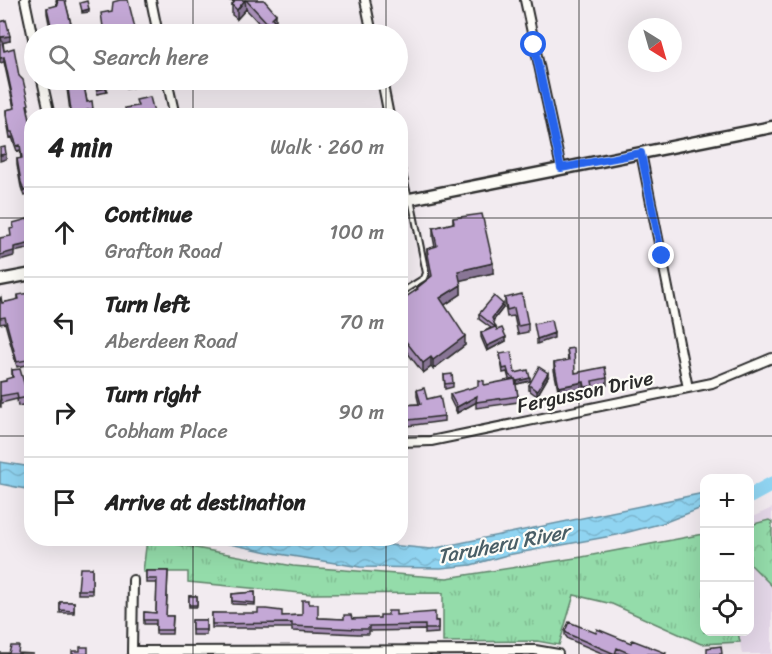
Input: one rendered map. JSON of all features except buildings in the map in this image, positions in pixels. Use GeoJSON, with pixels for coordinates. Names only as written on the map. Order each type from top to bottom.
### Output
{"type":"FeatureCollection","features":[{"type":"Feature","properties":{"kind":"street"},"geometry":{"type":"LineString","coordinates":[[26,0],[30,24]]}},
{"type":"Feature","properties":{"kind":"street"},"geometry":{"type":"LineString","coordinates":[[151,0],[156,24]]}},
{"type":"Feature","properties":{"kind":"street"},"geometry":{"type":"LineString","coordinates":[[365,0],[370,24]]}},
{"type":"Feature","properties":{"kind":"street"},"geometry":{"type":"LineString","coordinates":[[525,0],[561,168]]}},
{"type":"Feature","properties":{"kind":"street"},"geometry":{"type":"LineString","coordinates":[[44,90],[48,108]]}},
{"type":"Feature","properties":{"kind":"street"},"geometry":{"type":"LineString","coordinates":[[169,90],[173,108]]}},
{"type":"Feature","properties":{"kind":"street"},"geometry":{"type":"LineString","coordinates":[[384,90],[387,108]]}},
{"type":"Feature","properties":{"kind":"street"},"geometry":{"type":"LineString","coordinates":[[408,200],[772,127]]}},
{"type":"Feature","properties":{"kind":"street"},"geometry":{"type":"LineString","coordinates":[[641,153],[688,388]]}},
{"type":"Feature","properties":{"kind":"street"},"geometry":{"type":"LineString","coordinates":[[0,280],[24,276]]}},
{"type":"Feature","properties":{"kind":"street","name":"Fergusson Drive"},"geometry":{"type":"LineString","coordinates":[[408,442],[431,441],[688,388],[737,374],[772,358]]}},
{"type":"Feature","properties":{"kind":"street"},"geometry":{"type":"LineString","coordinates":[[133,580],[132,652],[535,650],[558,654]]}},
{"type":"Feature","properties":{"kind":"lane"},"geometry":{"type":"LineString","coordinates":[[408,207],[426,273],[424,278],[408,288]]}},
{"type":"Feature","properties":{"kind":"shaded area"},"geometry":{"type":"Polygon","coordinates":[[[772,508],[772,654],[742,654],[739,636],[754,636],[754,516],[772,508]]]}},
{"type":"Feature","properties":{"kind":"green space"},"geometry":{"type":"Polygon","coordinates":[[[769,520],[772,522],[772,586],[754,568],[754,524],[769,520]]]}},
{"type":"Feature","properties":{"kind":"green space"},"geometry":{"type":"Polygon","coordinates":[[[700,535],[700,636],[739,636],[740,642],[701,644],[612,604],[574,595],[559,645],[537,641],[443,642],[443,593],[311,594],[188,582],[188,572],[143,572],[146,546],[185,546],[293,566],[447,578],[582,557],[700,535]]]}},
{"type":"Feature","properties":{"kind":"water"},"geometry":{"type":"Polygon","coordinates":[[[0,462],[24,466],[24,489],[0,484],[0,462]]]}},
{"type":"Feature","properties":{"kind":"water"},"geometry":{"type":"Polygon","coordinates":[[[700,494],[700,509],[663,523],[617,535],[507,555],[471,565],[441,568],[360,567],[240,546],[400,546],[431,549],[700,494]]]}},
{"type":"Feature","properties":{"kind":"waterway","name":"Taruheru River"},"geometry":{"type":"LineString","coordinates":[[754,494],[772,484]]}},
{"type":"Feature","properties":{"kind":"route"},"geometry":{"type":"LineString","coordinates":[[534,45],[561,168],[641,153],[662,256]]}}]}
